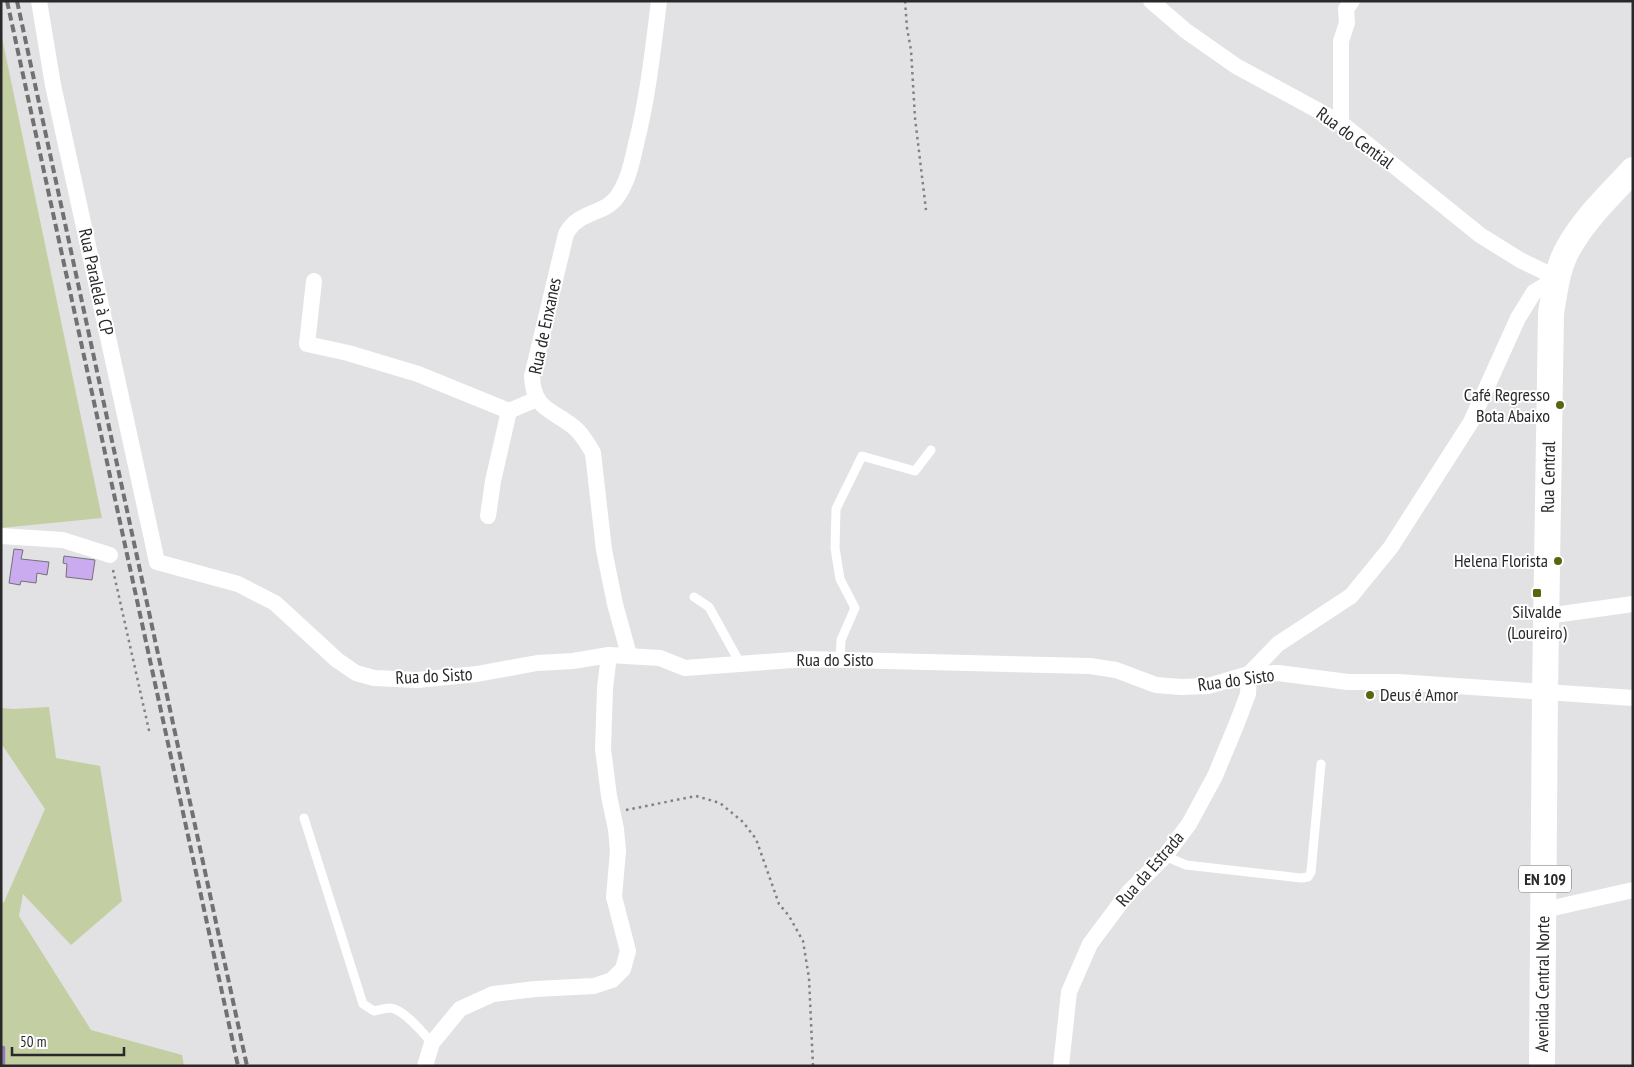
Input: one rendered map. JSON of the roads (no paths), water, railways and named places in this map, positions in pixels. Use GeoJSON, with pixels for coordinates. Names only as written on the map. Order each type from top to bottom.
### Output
{"type":"FeatureCollection","features":[{"type":"Feature","properties":{"kind":"main road","name":"Rua Central"},"geometry":{"type":"LineString","coordinates":[[1545,692],[1551,313],[1557,278],[1568,247],[1590,216],[1633,170]]}},
{"type":"Feature","properties":{"kind":"main road","name":"Avenida Central Norte"},"geometry":{"type":"LineString","coordinates":[[1542,1066],[1545,692]]}},
{"type":"Feature","properties":{"kind":"street","name":"Rua Paralela à CP"},"geometry":{"type":"LineString","coordinates":[[39,1],[53,85],[157,562]]}},
{"type":"Feature","properties":{"kind":"street","name":"Rua de Enxanes"},"geometry":{"type":"LineString","coordinates":[[629,656],[615,604],[604,550],[593,453],[587,441],[576,429],[542,406],[532,388],[532,376],[566,234],[571,225],[576,221],[616,199],[631,168],[643,117],[659,1]]}},
{"type":"Feature","properties":{"kind":"street","name":"Rua do Cential"},"geometry":{"type":"LineString","coordinates":[[1151,1],[1186,31],[1236,66],[1341,123],[1480,235],[1520,260],[1557,278]]}},
{"type":"Feature","properties":{"kind":"street"},"geometry":{"type":"LineString","coordinates":[[1341,123],[1342,41],[1347,23],[1346,9],[1352,1]]}},
{"type":"Feature","properties":{"kind":"street"},"geometry":{"type":"LineString","coordinates":[[1249,674],[1278,644],[1351,596],[1391,547],[1471,422],[1518,318],[1534,292],[1557,278]]}},
{"type":"Feature","properties":{"kind":"street"},"geometry":{"type":"LineString","coordinates":[[314,281],[307,344],[348,353],[418,374],[509,411],[537,399]]}},
{"type":"Feature","properties":{"kind":"street"},"geometry":{"type":"LineString","coordinates":[[488,516],[493,481],[509,411]]}},
{"type":"Feature","properties":{"kind":"street"},"geometry":{"type":"LineString","coordinates":[[1,536],[63,540],[110,554]]}},
{"type":"Feature","properties":{"kind":"street","name":"Rua do Sisto"},"geometry":{"type":"LineString","coordinates":[[157,562],[238,584],[275,603],[338,660],[356,672],[374,678],[417,680],[477,674],[537,663],[573,662],[609,654],[660,658],[685,668],[806,659],[1090,666],[1116,670],[1156,685],[1208,686],[1249,674],[1278,673],[1348,682],[1398,682],[1633,698]]}},
{"type":"Feature","properties":{"kind":"street"},"geometry":{"type":"LineString","coordinates":[[1547,616],[1633,604]]}},
{"type":"Feature","properties":{"kind":"street"},"geometry":{"type":"LineString","coordinates":[[425,1066],[432,1044],[460,1009],[493,994],[535,989],[594,986],[612,980],[623,969],[628,951],[614,897],[618,851],[603,749],[605,688],[609,654]]}},
{"type":"Feature","properties":{"kind":"street","name":"Rua da Estrada"},"geometry":{"type":"LineString","coordinates":[[1061,1066],[1069,992],[1090,944],[1128,893],[1165,856],[1189,824],[1215,776],[1238,723],[1248,694],[1249,674]]}},
{"type":"Feature","properties":{"kind":"street"},"geometry":{"type":"LineString","coordinates":[[1544,910],[1633,890]]}},
{"type":"Feature","properties":{"kind":"lane"},"geometry":{"type":"LineString","coordinates":[[840,660],[841,640],[855,608],[840,579],[835,548],[836,509],[862,456],[915,471],[931,450]]}},
{"type":"Feature","properties":{"kind":"lane"},"geometry":{"type":"LineString","coordinates":[[694,597],[709,607],[740,663]]}},
{"type":"Feature","properties":{"kind":"lane"},"geometry":{"type":"LineString","coordinates":[[1165,856],[1186,865],[1301,878],[1308,877],[1311,872],[1321,764]]}},
{"type":"Feature","properties":{"kind":"lane"},"geometry":{"type":"LineString","coordinates":[[304,818],[363,1004],[374,1011],[391,1008],[401,1013],[417,1026],[432,1044]]}},
{"type":"Feature","properties":{"kind":"waterway"},"geometry":{"type":"LineString","coordinates":[[3,1048],[3,1066]]}},
{"type":"Feature","properties":{"kind":"railway"},"geometry":{"type":"LineString","coordinates":[[7,1],[238,1066]]}},
{"type":"Feature","properties":{"kind":"railway"},"geometry":{"type":"LineString","coordinates":[[17,1],[247,1066]]}},
{"type":"Feature","properties":{"kind":"place","name":"Café Regresso Bota Abaixo"},"geometry":{"type":"Point","coordinates":[1560,405]}},
{"type":"Feature","properties":{"kind":"place","name":"Helena Florista"},"geometry":{"type":"Point","coordinates":[1558,561]}},
{"type":"Feature","properties":{"kind":"place","name":"Silvalde (Loureiro)"},"geometry":{"type":"Point","coordinates":[1537,593]}},
{"type":"Feature","properties":{"kind":"place","name":"Deus é Amor"},"geometry":{"type":"Point","coordinates":[1370,695]}}]}
